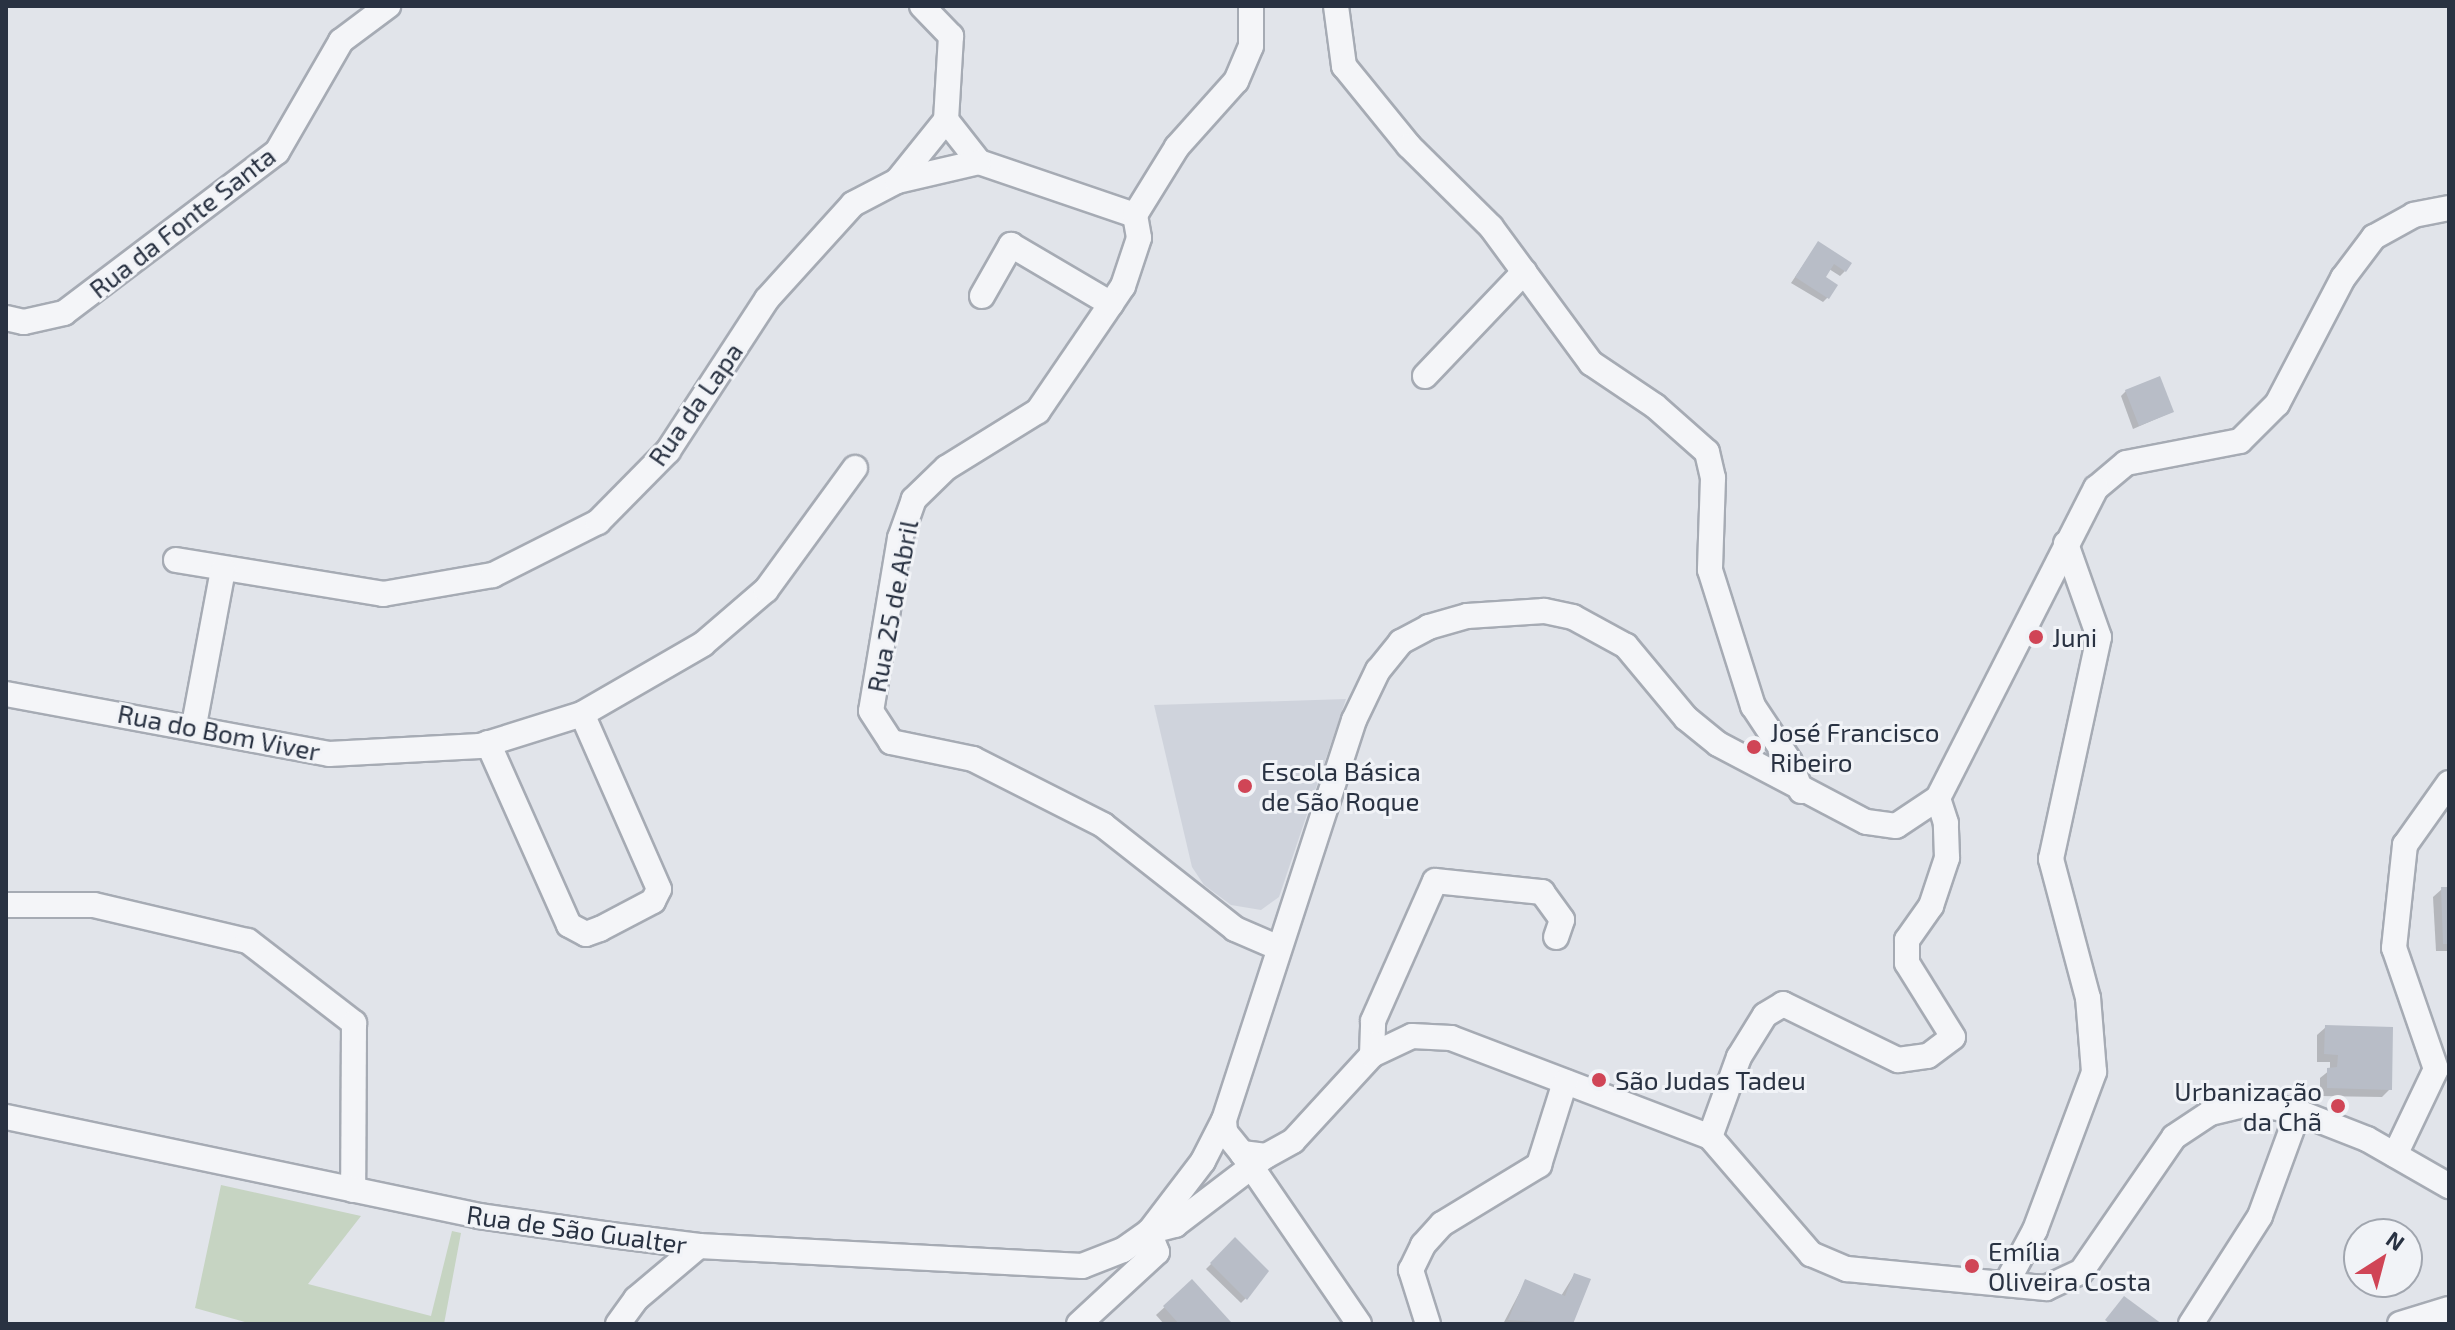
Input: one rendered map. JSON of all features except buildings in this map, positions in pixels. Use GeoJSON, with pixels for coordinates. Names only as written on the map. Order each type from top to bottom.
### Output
{"type":"FeatureCollection","features":[{"type":"Feature","properties":{"kind":"street","name":"Rua da Fonte Santa"},"geometry":{"type":"LineString","coordinates":[[6,318],[24,322],[64,313],[277,152],[341,41],[388,6]]}},
{"type":"Feature","properties":{"kind":"street","name":"Rua 25 de Abril"},"geometry":{"type":"LineString","coordinates":[[1251,6],[1251,46],[1236,81],[1177,147],[1135,215],[1139,238],[1123,286],[1038,411],[946,468],[914,499],[900,538],[871,711],[891,742],[973,759],[1103,825],[1235,929],[1279,948]]}},
{"type":"Feature","properties":{"kind":"street"},"geometry":{"type":"LineString","coordinates":[[1336,6],[1344,66],[1409,146],[1477,210],[1591,363],[1655,406],[1707,452],[1713,478],[1710,570],[1753,706],[1790,762],[1801,791]]}},
{"type":"Feature","properties":{"kind":"street"},"geometry":{"type":"LineString","coordinates":[[897,181],[946,120],[951,36],[926,7]]}},
{"type":"Feature","properties":{"kind":"street"},"geometry":{"type":"LineString","coordinates":[[946,120],[979,162]]}},
{"type":"Feature","properties":{"kind":"street"},"geometry":{"type":"LineString","coordinates":[[897,181],[979,162],[1135,215]]}},
{"type":"Feature","properties":{"kind":"street","name":"Rua da Lapa"},"geometry":{"type":"LineString","coordinates":[[176,560],[383,594],[493,575],[598,522],[668,451],[767,299],[853,204],[897,181]]}},
{"type":"Feature","properties":{"kind":"street"},"geometry":{"type":"LineString","coordinates":[[1359,1324],[1243,1158],[1279,948],[1363,696],[1401,642],[1429,627],[1467,616],[1544,611],[1602,628],[1634,654],[1686,718],[1718,744],[1801,791],[1866,822],[1896,826],[1938,798],[2096,488],[2126,463],[2240,441],[2277,404],[2343,278],[2374,237],[2414,215],[2449,208]]}},
{"type":"Feature","properties":{"kind":"street"},"geometry":{"type":"LineString","coordinates":[[982,296],[1011,245],[1111,304]]}},
{"type":"Feature","properties":{"kind":"street"},"geometry":{"type":"LineString","coordinates":[[1425,376],[1524,272]]}},
{"type":"Feature","properties":{"kind":"street","name":"Rua do Bom Viver"},"geometry":{"type":"LineString","coordinates":[[6,694],[194,725],[329,754],[488,743],[582,714],[703,644],[766,590],[855,468]]}},
{"type":"Feature","properties":{"kind":"street"},"geometry":{"type":"LineString","coordinates":[[2006,1284],[2035,1230],[2094,1072],[2088,998],[2051,859],[2099,637],[2066,544]]}},
{"type":"Feature","properties":{"kind":"street"},"geometry":{"type":"LineString","coordinates":[[194,725],[223,570]]}},
{"type":"Feature","properties":{"kind":"street"},"geometry":{"type":"LineString","coordinates":[[488,743],[569,925],[586,934],[653,901],[659,889],[582,714]]}},
{"type":"Feature","properties":{"kind":"street"},"geometry":{"type":"LineString","coordinates":[[2395,1155],[2443,1070],[2394,948],[2405,845],[2449,783]]}},
{"type":"Feature","properties":{"kind":"street"},"geometry":{"type":"LineString","coordinates":[[1710,1137],[1739,1057],[1765,1015],[1783,1004],[1898,1060],[1928,1056],[1953,1037],[1907,963],[1907,940],[1931,906],[1947,858],[1946,823],[1938,798]]}},
{"type":"Feature","properties":{"kind":"street"},"geometry":{"type":"LineString","coordinates":[[1372,1055],[1373,1021],[1435,881],[1542,892],[1562,920],[1556,937]]}},
{"type":"Feature","properties":{"kind":"street"},"geometry":{"type":"LineString","coordinates":[[6,905],[94,905],[248,941],[354,1023],[353,1190]]}},
{"type":"Feature","properties":{"kind":"street"},"geometry":{"type":"LineString","coordinates":[[1243,1158],[1293,1141],[1372,1055],[1412,1036],[1451,1038],[1710,1137],[1811,1254],[1847,1269],[2046,1288],[2081,1272],[2174,1137],[2210,1113],[2252,1103],[2298,1112],[2395,1155],[2449,1186]]}},
{"type":"Feature","properties":{"kind":"street"},"geometry":{"type":"LineString","coordinates":[[1428,1324],[1411,1270],[1423,1245],[1442,1224],[1539,1165],[1565,1082]]}},
{"type":"Feature","properties":{"kind":"street"},"geometry":{"type":"LineString","coordinates":[[2191,1324],[2260,1216],[2298,1112]]}},
{"type":"Feature","properties":{"kind":"street","name":"Rua de São Gualter"},"geometry":{"type":"LineString","coordinates":[[6,1117],[479,1216],[699,1246],[1082,1266],[1123,1250],[1243,1158]]}},
{"type":"Feature","properties":{"kind":"street","name":"Rua de São Gualter"},"geometry":{"type":"LineString","coordinates":[[1149,1232],[1175,1225],[1243,1158]]}},
{"type":"Feature","properties":{"kind":"street"},"geometry":{"type":"LineString","coordinates":[[1079,1324],[1157,1252],[1149,1232]]}},
{"type":"Feature","properties":{"kind":"street"},"geometry":{"type":"LineString","coordinates":[[618,1324],[636,1299],[699,1246]]}},
{"type":"Feature","properties":{"kind":"street"},"geometry":{"type":"LineString","coordinates":[[2400,1324],[2449,1309]]}},
{"type":"Feature","properties":{"kind":"shaded area","name":"Escola Básica de São Roque"},"geometry":{"type":"Polygon","coordinates":[[[1346,699],[1279,897],[1261,910],[1231,905],[1204,885],[1192,867],[1154,705],[1346,699]]]}},
{"type":"Feature","properties":{"kind":"green space"},"geometry":{"type":"Polygon","coordinates":[[[221,1185],[361,1216],[308,1284],[431,1316],[452,1231],[461,1233],[444,1324],[252,1324],[195,1308],[221,1185]]]}},
{"type":"Feature","properties":{"kind":"place","name":"Juni"},"geometry":{"type":"Point","coordinates":[2036,637]}},
{"type":"Feature","properties":{"kind":"place","name":"José Francisco Ribeiro"},"geometry":{"type":"Point","coordinates":[1754,747]}},
{"type":"Feature","properties":{"kind":"place","name":"Escola Básica de São Roque"},"geometry":{"type":"Point","coordinates":[1245,786]}},
{"type":"Feature","properties":{"kind":"place","name":"São Judas Tadeu"},"geometry":{"type":"Point","coordinates":[1599,1080]}},
{"type":"Feature","properties":{"kind":"place","name":"Urbanização da Chã"},"geometry":{"type":"Point","coordinates":[2338,1106]}},
{"type":"Feature","properties":{"kind":"place","name":"Emília Oliveira Costa"},"geometry":{"type":"Point","coordinates":[1972,1266]}}]}
